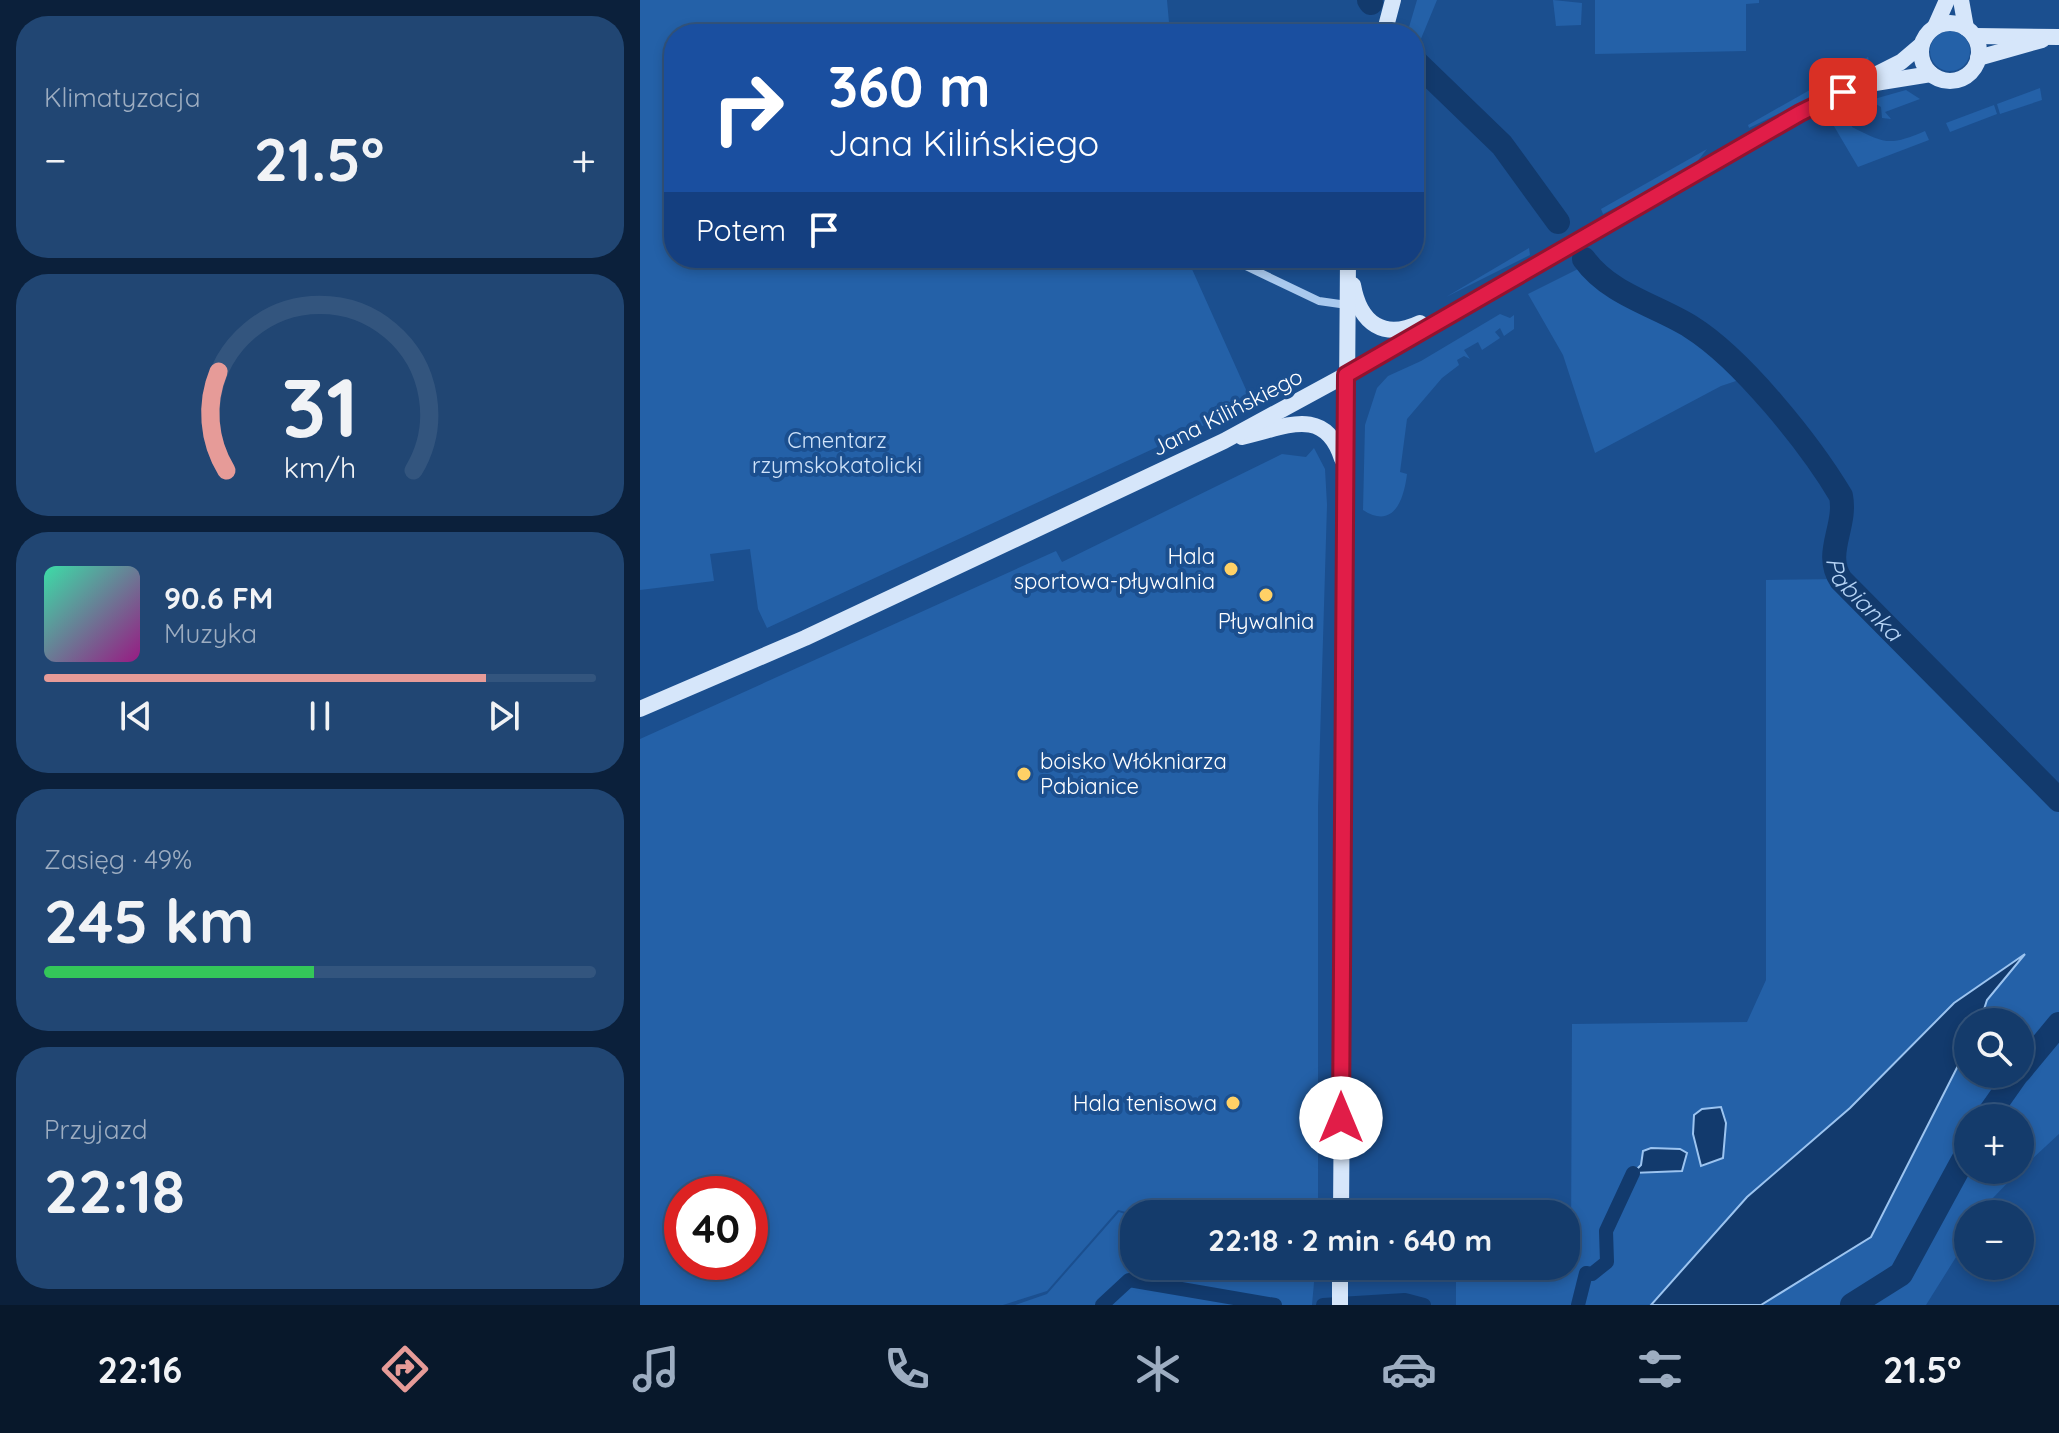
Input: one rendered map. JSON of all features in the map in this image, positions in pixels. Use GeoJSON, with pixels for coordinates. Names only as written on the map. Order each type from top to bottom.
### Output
{"type":"FeatureCollection","features":[{"type":"Feature","properties":{"kind":"main road"},"geometry":{"type":"LineString","coordinates":[[1387,24],[1393,0]]}},
{"type":"Feature","properties":{"kind":"main road"},"geometry":{"type":"LineString","coordinates":[[1947,0],[1935,27],[1921,45],[1922,61],[1931,74],[1955,81],[1970,73],[1978,58],[1961,0]]}},
{"type":"Feature","properties":{"kind":"main road"},"geometry":{"type":"LineString","coordinates":[[1935,27],[1950,23],[1970,32],[2055,37]]}},
{"type":"Feature","properties":{"kind":"main road"},"geometry":{"type":"LineString","coordinates":[[1978,58],[2055,37]]}},
{"type":"Feature","properties":{"kind":"main road","name":"Jana Kilińskiego"},"geometry":{"type":"LineString","coordinates":[[640,709],[861,613],[1224,441],[1346,375],[1800,113],[1854,88],[1907,58],[1921,45]]}},
{"type":"Feature","properties":{"kind":"main road","name":"Jana Kilińskiego"},"geometry":{"type":"LineString","coordinates":[[1854,88],[1914,74],[1931,74]]}},
{"type":"Feature","properties":{"kind":"main road"},"geometry":{"type":"LineString","coordinates":[[1341,1200],[1349,268]]}},
{"type":"Feature","properties":{"kind":"main road"},"geometry":{"type":"LineString","coordinates":[[1351,268],[1362,315],[1372,325],[1387,332],[1409,329],[1491,292]]}},
{"type":"Feature","properties":{"kind":"main road"},"geometry":{"type":"LineString","coordinates":[[1224,441],[1288,425],[1313,424],[1328,433],[1337,445],[1346,489]]}},
{"type":"Feature","properties":{"kind":"main road"},"geometry":{"type":"LineString","coordinates":[[1340,1280],[1340,1305]]}},
{"type":"Feature","properties":{"kind":"street"},"geometry":{"type":"LineString","coordinates":[[1250,268],[1325,303],[1347,305]]}},
{"type":"Feature","properties":{"kind":"green space","name":"Cmentarz rzymskokatolicki"},"geometry":{"type":"Polygon","coordinates":[[[640,0],[1167,0],[1169,24],[664,24],[664,268],[1191,268],[1252,403],[767,628],[758,609],[750,549],[710,554],[714,581],[640,590],[640,0]]]}},
{"type":"Feature","properties":{"kind":"green space"},"geometry":{"type":"Polygon","coordinates":[[[1417,0],[1437,0],[1424,31],[1424,24],[1410,24],[1417,0]]]}},
{"type":"Feature","properties":{"kind":"green space"},"geometry":{"type":"Polygon","coordinates":[[[1553,0],[1582,3],[1581,25],[1556,26],[1553,0]]]}},
{"type":"Feature","properties":{"kind":"green space"},"geometry":{"type":"Polygon","coordinates":[[[1595,0],[1759,0],[1759,3],[1746,4],[1746,51],[1595,54],[1595,0]]]}},
{"type":"Feature","properties":{"kind":"green space"},"geometry":{"type":"Polygon","coordinates":[[[1950,31],[1964,37],[1970,51],[1964,65],[1950,71],[1936,65],[1930,51],[1936,37],[1950,31]]]}},
{"type":"Feature","properties":{"kind":"green space"},"geometry":{"type":"Polygon","coordinates":[[[1868,57],[1871,69],[1749,128],[1748,125],[1868,57]]]}},
{"type":"Feature","properties":{"kind":"green space"},"geometry":{"type":"Polygon","coordinates":[[[2040,88],[2042,100],[2000,114],[1997,104],[2040,88]]]}},
{"type":"Feature","properties":{"kind":"green space"},"geometry":{"type":"Polygon","coordinates":[[[1906,90],[1920,99],[1885,112],[1891,119],[1882,118],[1881,107],[1874,103],[1872,111],[1867,107],[1874,99],[1906,90]]]}},
{"type":"Feature","properties":{"kind":"green space"},"geometry":{"type":"Polygon","coordinates":[[[1994,105],[1997,114],[1950,132],[1946,123],[1994,105]]]}},
{"type":"Feature","properties":{"kind":"green space"},"geometry":{"type":"Polygon","coordinates":[[[1840,112],[1851,116],[1852,127],[1880,140],[1895,141],[1925,131],[1929,140],[1858,167],[1828,116],[1840,112]]]}},
{"type":"Feature","properties":{"kind":"green space"},"geometry":{"type":"Polygon","coordinates":[[[1707,149],[1692,168],[1603,214],[1601,209],[1707,149]]]}},
{"type":"Feature","properties":{"kind":"green space"},"geometry":{"type":"Polygon","coordinates":[[[1529,248],[1530,255],[1446,297],[1529,248]]]}},
{"type":"Feature","properties":{"kind":"green space"},"geometry":{"type":"Polygon","coordinates":[[[1588,264],[1600,280],[1693,328],[1748,377],[1721,386],[1595,453],[1563,355],[1528,294],[1588,264]]]}},
{"type":"Feature","properties":{"kind":"green space"},"geometry":{"type":"Polygon","coordinates":[[[1500,314],[1510,318],[1514,315],[1514,329],[1504,336],[1500,328],[1495,332],[1500,338],[1482,350],[1478,342],[1464,350],[1470,359],[1464,356],[1457,360],[1459,365],[1442,378],[1407,419],[1400,472],[1407,474],[1396,509],[1383,516],[1363,510],[1365,425],[1377,388],[1388,376],[1421,361],[1500,314]]]}},
{"type":"Feature","properties":{"kind":"green space"},"geometry":{"type":"Polygon","coordinates":[[[1314,448],[1325,469],[1327,505],[1318,807],[1318,1200],[1120,1200],[1120,1210],[1047,1291],[1003,1305],[640,1305],[640,739],[1056,551],[1062,562],[1282,454],[1306,457],[1314,448]]]}},
{"type":"Feature","properties":{"kind":"green space"},"geometry":{"type":"Polygon","coordinates":[[[1842,579],[2059,799],[2059,1134],[2034,1157],[2034,1104],[1954,1104],[1954,1184],[2006,1184],[1991,1200],[1954,1200],[1954,1260],[1926,1305],[1761,1305],[1871,1237],[1954,1074],[1954,1088],[2034,1088],[2034,1008],[1984,1008],[1987,1000],[2021,957],[1954,1003],[1850,1108],[1752,1193],[1651,1305],[1456,1305],[1456,1280],[1580,1280],[1580,1200],[1571,1200],[1572,1024],[1747,1022],[1766,980],[1766,580],[1842,579]]]}},
{"type":"Feature","properties":{"kind":"green space"},"geometry":{"type":"Polygon","coordinates":[[[1119,1212],[1120,1280],[1314,1280],[1312,1305],[1015,1305],[1047,1294],[1119,1212]]]}},
{"type":"Feature","properties":{"kind":"shaded area"},"geometry":{"type":"Polygon","coordinates":[[[2025,954],[1987,1000],[1984,1008],[1954,1008],[1954,1074],[1871,1237],[1761,1305],[1651,1305],[1747,1197],[1850,1108],[1954,1003],[2025,954]]]}},
{"type":"Feature","properties":{"kind":"shaded area"},"geometry":{"type":"Polygon","coordinates":[[[1721,1107],[1726,1123],[1723,1158],[1701,1166],[1693,1134],[1694,1115],[1702,1109],[1721,1107]]]}},
{"type":"Feature","properties":{"kind":"shaded area"},"geometry":{"type":"Polygon","coordinates":[[[1651,1148],[1680,1149],[1687,1153],[1682,1171],[1633,1173],[1641,1165],[1643,1151],[1651,1148]]]}},
{"type":"Feature","properties":{"kind":"waterway","name":"Pabianka"},"geometry":{"type":"LineString","coordinates":[[1424,70],[1502,145],[1558,222]]}},
{"type":"Feature","properties":{"kind":"waterway","name":"Pabianka"},"geometry":{"type":"LineString","coordinates":[[1584,259],[1620,291],[1677,319],[1711,341],[1774,404],[1812,452],[1841,496],[1834,560],[1841,580],[2059,800]]}},
{"type":"Feature","properties":{"kind":"waterway"},"geometry":{"type":"LineString","coordinates":[[2034,1054],[2059,1024]]}},
{"type":"Feature","properties":{"kind":"waterway"},"geometry":{"type":"LineString","coordinates":[[1996,1104],[2007,1088]]}},
{"type":"Feature","properties":{"kind":"waterway"},"geometry":{"type":"LineString","coordinates":[[1578,1305],[1586,1273],[1592,1274],[1607,1262],[1606,1231],[1633,1173]]}},
{"type":"Feature","properties":{"kind":"waterway"},"geometry":{"type":"LineString","coordinates":[[1852,1305],[1901,1274],[1954,1177]]}},
{"type":"Feature","properties":{"kind":"waterway"},"geometry":{"type":"LineString","coordinates":[[1102,1305],[1129,1280],[1275,1305]]}},
{"type":"Feature","properties":{"kind":"waterway"},"geometry":{"type":"LineString","coordinates":[[1323,1305],[1405,1300],[1424,1305]]}},
{"type":"Feature","properties":{"kind":"place","name":"Hala sportowa-pływalnia"},"geometry":{"type":"Point","coordinates":[1231,569]}},
{"type":"Feature","properties":{"kind":"place","name":"Pływalnia"},"geometry":{"type":"Point","coordinates":[1266,595]}},
{"type":"Feature","properties":{"kind":"place","name":"boisko Włókniarza Pabianice"},"geometry":{"type":"Point","coordinates":[1024,774]}},
{"type":"Feature","properties":{"kind":"place","name":"Hala tenisowa"},"geometry":{"type":"Point","coordinates":[1233,1103]}},
{"type":"Feature","properties":{"kind":"route"},"geometry":{"type":"LineString","coordinates":[[1341,1118],[1346,375],[1735,150],[1843,92]]}}]}
